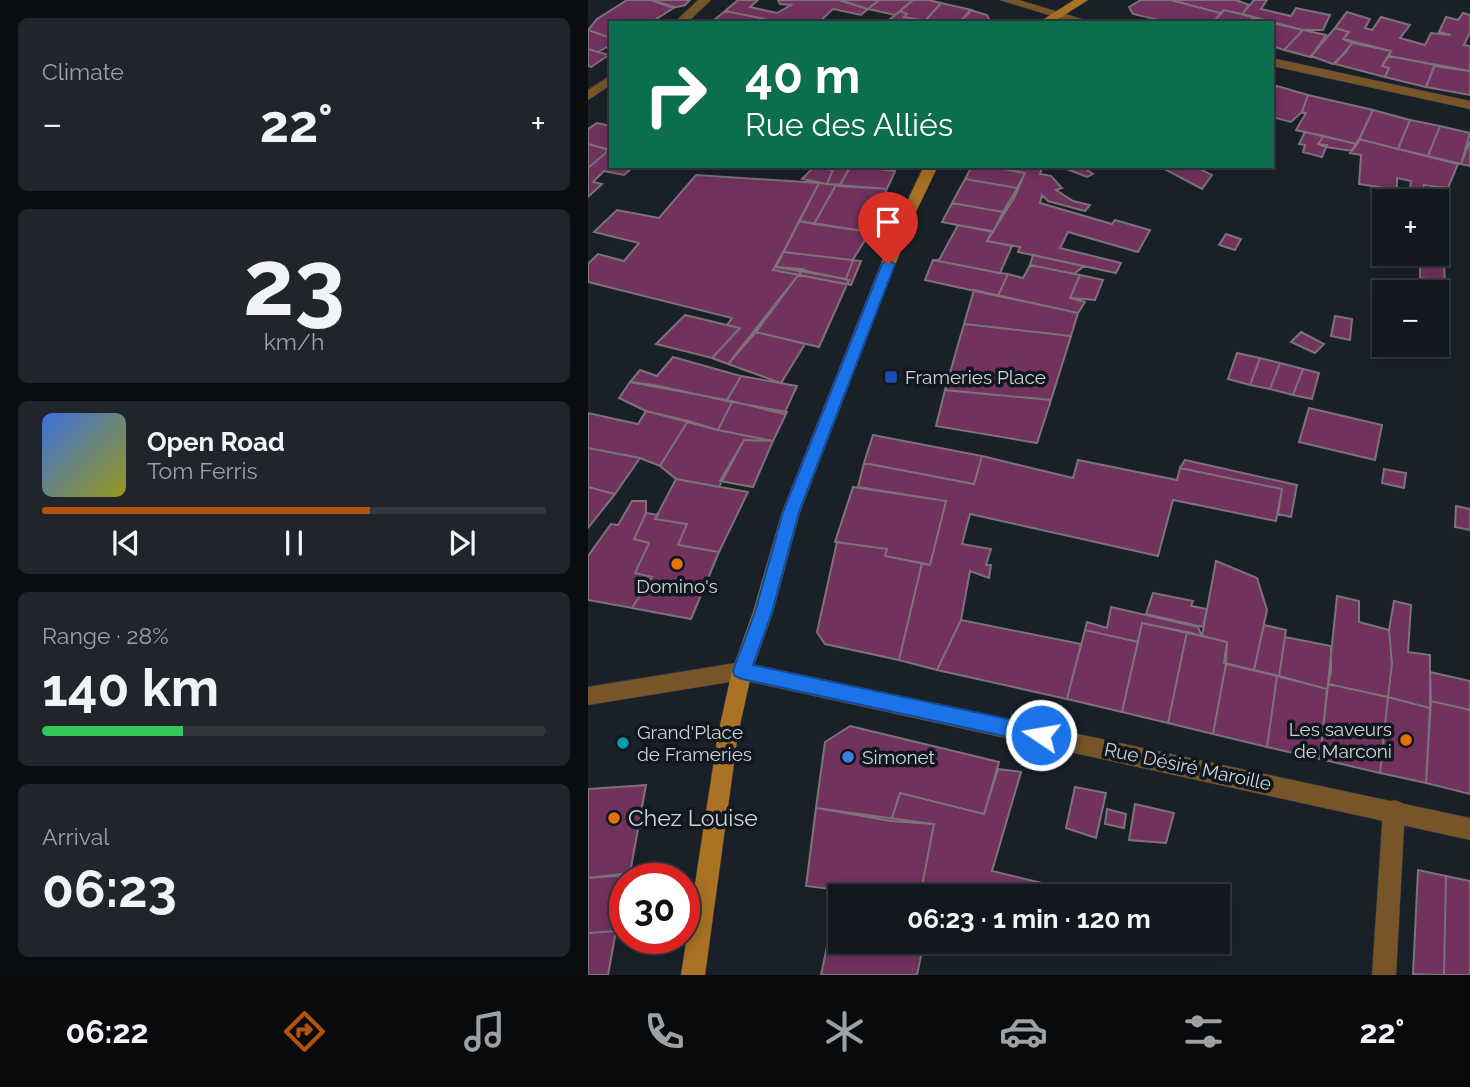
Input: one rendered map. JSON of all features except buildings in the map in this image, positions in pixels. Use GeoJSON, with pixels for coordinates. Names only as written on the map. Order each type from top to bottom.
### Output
{"type":"FeatureCollection","features":[{"type":"Feature","properties":{"kind":"main road"},"geometry":{"type":"LineString","coordinates":[[1047,21],[1082,0]]}},
{"type":"Feature","properties":{"kind":"main road"},"geometry":{"type":"LineString","coordinates":[[693,975],[728,734],[742,671],[765,605],[791,512],[907,216],[930,168]]}},
{"type":"Feature","properties":{"kind":"street"},"geometry":{"type":"LineString","coordinates":[[682,21],[705,0]]}},
{"type":"Feature","properties":{"kind":"street"},"geometry":{"type":"LineString","coordinates":[[1006,0],[1082,21]]}},
{"type":"Feature","properties":{"kind":"street"},"geometry":{"type":"LineString","coordinates":[[1274,62],[1470,105]]}},
{"type":"Feature","properties":{"kind":"street"},"geometry":{"type":"LineString","coordinates":[[588,96],[609,80]]}},
{"type":"Feature","properties":{"kind":"street"},"geometry":{"type":"LineString","coordinates":[[588,696],[742,671]]}},
{"type":"Feature","properties":{"kind":"street","name":"Rue Désiré Maroille"},"geometry":{"type":"LineString","coordinates":[[742,671],[1470,828]]}},
{"type":"Feature","properties":{"kind":"street"},"geometry":{"type":"LineString","coordinates":[[1384,975],[1394,810]]}},
{"type":"Feature","properties":{"kind":"place","name":"Frameries Place"},"geometry":{"type":"Point","coordinates":[891,377]}},
{"type":"Feature","properties":{"kind":"place","name":"Domino's"},"geometry":{"type":"Point","coordinates":[677,564]}},
{"type":"Feature","properties":{"kind":"place","name":"Les saveurs de Marconi"},"geometry":{"type":"Point","coordinates":[1406,740]}},
{"type":"Feature","properties":{"kind":"place","name":"Grand'Place de Frameries"},"geometry":{"type":"Point","coordinates":[623,743]}},
{"type":"Feature","properties":{"kind":"place","name":"Simonet"},"geometry":{"type":"Point","coordinates":[848,757]}},
{"type":"Feature","properties":{"kind":"place","name":"Chez Louise"},"geometry":{"type":"Point","coordinates":[614,818]}},
{"type":"Feature","properties":{"kind":"route"},"geometry":{"type":"LineString","coordinates":[[888,264],[791,512],[763,612],[742,671],[1041,735]]}}]}
